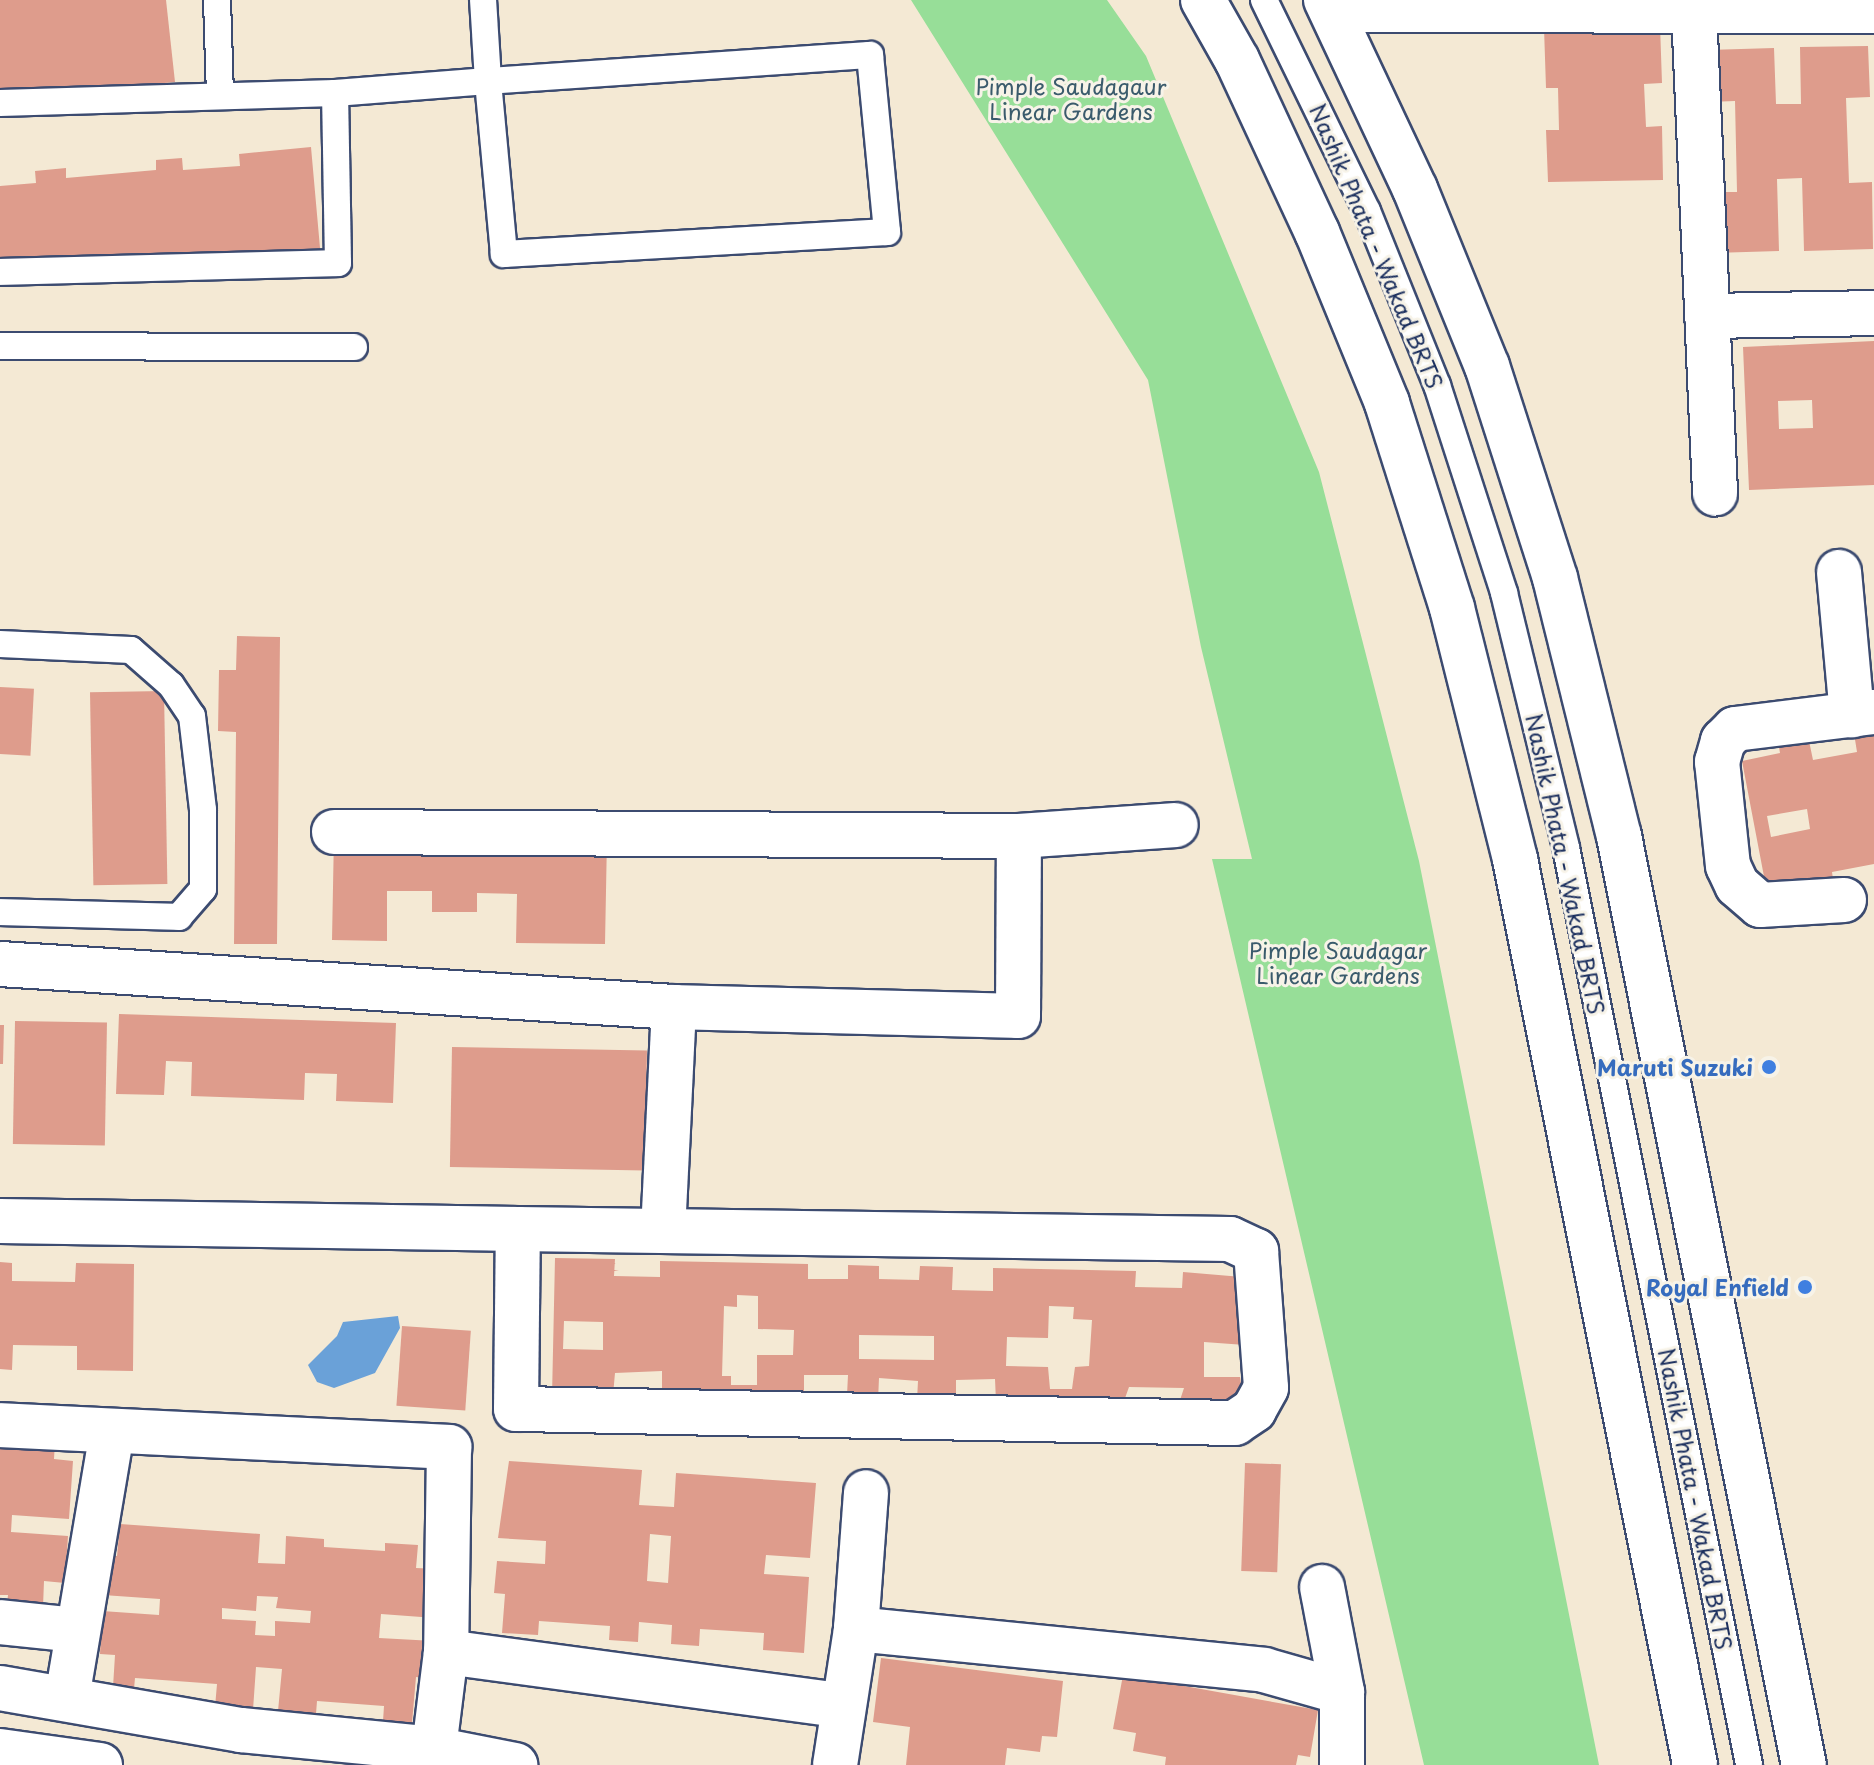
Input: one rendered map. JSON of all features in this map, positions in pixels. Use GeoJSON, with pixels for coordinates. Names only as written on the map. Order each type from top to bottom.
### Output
{"type":"FeatureCollection","features":[{"type":"Feature","properties":{"kind":"street"},"geometry":{"type":"LineString","coordinates":[[1203,0],[1237,60],[1317,232],[1387,403],[1452,608],[1515,859],[1695,1765]]}},
{"type":"Feature","properties":{"kind":"street"},"geometry":{"type":"LineString","coordinates":[[1804,1765],[1619,836],[1555,578],[1487,366],[1415,189],[1329,5],[1571,5],[1694,11],[1874,11]]}},
{"type":"Feature","properties":{"kind":"street"},"geometry":{"type":"LineString","coordinates":[[1694,11],[1715,494]]}},
{"type":"Feature","properties":{"kind":"street"},"geometry":{"type":"LineString","coordinates":[[1707,316],[1874,313]]}},
{"type":"Feature","properties":{"kind":"street"},"geometry":{"type":"LineString","coordinates":[[1839,572],[1863,713],[1735,729],[1723,741],[1717,762],[1728,866],[1737,885],[1760,905],[1844,900]]}},
{"type":"Feature","properties":{"kind":"street"},"geometry":{"type":"LineString","coordinates":[[334,832],[1019,836],[1176,825]]}},
{"type":"Feature","properties":{"kind":"street"},"geometry":{"type":"LineString","coordinates":[[0,964],[674,1007],[1018,1016],[1019,836]]}},
{"type":"Feature","properties":{"kind":"street"},"geometry":{"type":"LineString","coordinates":[[663,1231],[674,1007]]}},
{"type":"Feature","properties":{"kind":"street"},"geometry":{"type":"LineString","coordinates":[[0,1221],[1230,1239],[1256,1251],[1266,1388],[1254,1410],[1235,1423],[516,1409],[518,1229]]}},
{"type":"Feature","properties":{"kind":"street"},"geometry":{"type":"LineString","coordinates":[[0,1425],[449,1447],[446,1652],[434,1749]]}},
{"type":"Feature","properties":{"kind":"street"},"geometry":{"type":"LineString","coordinates":[[67,1698],[112,1432]]}},
{"type":"Feature","properties":{"kind":"street"},"geometry":{"type":"LineString","coordinates":[[835,1765],[856,1629],[866,1492]]}},
{"type":"Feature","properties":{"kind":"street"},"geometry":{"type":"LineString","coordinates":[[1322,1587],[1342,1692],[1342,1765]]}},
{"type":"Feature","properties":{"kind":"street"},"geometry":{"type":"LineString","coordinates":[[0,1622],[78,1630]]}},
{"type":"Feature","properties":{"kind":"street"},"geometry":{"type":"LineString","coordinates":[[856,1629],[1264,1670],[1342,1692]]}},
{"type":"Feature","properties":{"kind":"street"},"geometry":{"type":"LineString","coordinates":[[446,1652],[843,1706]]}},
{"type":"Feature","properties":{"kind":"street"},"geometry":{"type":"LineString","coordinates":[[0,1688],[241,1730],[434,1749],[515,1765]]}},
{"type":"Feature","properties":{"kind":"street"},"geometry":{"type":"LineString","coordinates":[[0,1751],[100,1765]]}},
{"type":"Feature","properties":{"kind":"lane"},"geometry":{"type":"LineString","coordinates":[[217,0],[220,96]]}},
{"type":"Feature","properties":{"kind":"lane"},"geometry":{"type":"LineString","coordinates":[[0,103],[335,93],[488,81],[870,55],[887,232],[504,254],[488,81],[483,0]]}},
{"type":"Feature","properties":{"kind":"lane","name":"Nashik Phata - Wakad BRTS"},"geometry":{"type":"LineString","coordinates":[[1264,0],[1367,211],[1437,385],[1504,593],[1566,848],[1749,1765]]}},
{"type":"Feature","properties":{"kind":"lane"},"geometry":{"type":"LineString","coordinates":[[0,272],[338,263],[335,93]]}},
{"type":"Feature","properties":{"kind":"lane"},"geometry":{"type":"LineString","coordinates":[[0,346],[354,347]]}},
{"type":"Feature","properties":{"kind":"lane"},"geometry":{"type":"LineString","coordinates":[[0,644],[131,650],[171,685],[192,716],[203,810],[203,889],[179,917],[0,912]]}},
{"type":"Feature","properties":{"kind":"green space"},"geometry":{"type":"Polygon","coordinates":[[[911,0],[1107,0],[1146,56],[1319,472],[1419,861],[1599,1765],[1424,1765],[1212,859],[1252,859],[1201,647],[1148,380],[911,0]]]}},
{"type":"Feature","properties":{"kind":"water"},"geometry":{"type":"Polygon","coordinates":[[[398,1316],[400,1328],[375,1373],[334,1388],[317,1382],[308,1365],[337,1336],[343,1322],[398,1316]]]}},
{"type":"Feature","properties":{"kind":"building"},"geometry":{"type":"Polygon","coordinates":[[[0,0],[166,0],[175,82],[0,99],[0,0]]]}},
{"type":"Feature","properties":{"kind":"building"},"geometry":{"type":"Polygon","coordinates":[[[1660,25],[1662,83],[1644,84],[1646,127],[1662,126],[1663,180],[1548,182],[1546,130],[1559,130],[1558,88],[1546,88],[1544,28],[1660,25]]]}},
{"type":"Feature","properties":{"kind":"building"},"geometry":{"type":"Polygon","coordinates":[[[1868,46],[1870,97],[1846,98],[1849,183],[1872,182],[1873,249],[1804,251],[1802,178],[1777,179],[1779,251],[1713,253],[1712,192],[1737,192],[1735,101],[1709,102],[1708,50],[1774,48],[1776,104],[1801,104],[1800,47],[1868,46]]]}},
{"type":"Feature","properties":{"kind":"building"},"geometry":{"type":"Polygon","coordinates":[[[311,147],[321,259],[23,273],[25,285],[0,287],[0,186],[36,183],[35,171],[66,168],[66,178],[156,170],[156,160],[182,158],[183,170],[240,166],[239,154],[311,147]]]}},
{"type":"Feature","properties":{"kind":"building"},"geometry":{"type":"Polygon","coordinates":[[[1874,341],[1874,485],[1749,490],[1743,347],[1874,341]],[[1812,400],[1778,401],[1779,429],[1813,428],[1812,400]]]}},
{"type":"Feature","properties":{"kind":"building"},"geometry":{"type":"Polygon","coordinates":[[[237,636],[280,637],[277,944],[234,944],[236,732],[218,731],[219,670],[236,670],[237,636]]]}},
{"type":"Feature","properties":{"kind":"building"},"geometry":{"type":"Polygon","coordinates":[[[0,687],[34,689],[30,756],[0,754],[0,687]]]}},
{"type":"Feature","properties":{"kind":"building"},"geometry":{"type":"Polygon","coordinates":[[[164,691],[167,884],[93,885],[90,692],[164,691]]]}},
{"type":"Feature","properties":{"kind":"building"},"geometry":{"type":"Polygon","coordinates":[[[1874,723],[1874,864],[1832,872],[1835,893],[1812,898],[1808,879],[1766,887],[1742,761],[1780,753],[1778,741],[1808,736],[1813,760],[1857,752],[1853,727],[1874,723]],[[1807,809],[1767,816],[1771,837],[1810,829],[1807,809]]]}},
{"type":"Feature","properties":{"kind":"building"},"geometry":{"type":"Polygon","coordinates":[[[334,834],[607,838],[605,944],[516,943],[517,894],[477,893],[477,912],[432,912],[432,891],[387,891],[387,941],[332,940],[334,834]]]}},
{"type":"Feature","properties":{"kind":"building"},"geometry":{"type":"Polygon","coordinates":[[[119,1014],[396,1023],[393,1103],[336,1101],[337,1074],[305,1073],[304,1100],[191,1096],[192,1062],[166,1061],[164,1095],[116,1094],[119,1014]]]}},
{"type":"Feature","properties":{"kind":"building"},"geometry":{"type":"Polygon","coordinates":[[[15,1021],[107,1023],[105,1146],[13,1144],[15,1021]]]}},
{"type":"Feature","properties":{"kind":"building"},"geometry":{"type":"Polygon","coordinates":[[[0,1025],[4,1025],[3,1064],[0,1064],[0,1025]]]}},
{"type":"Feature","properties":{"kind":"building"},"geometry":{"type":"Polygon","coordinates":[[[452,1047],[647,1050],[645,1170],[450,1167],[452,1047]]]}},
{"type":"Feature","properties":{"kind":"building"},"geometry":{"type":"Polygon","coordinates":[[[555,1258],[615,1259],[614,1276],[660,1277],[660,1261],[808,1264],[808,1279],[848,1279],[848,1265],[879,1266],[879,1279],[919,1280],[920,1266],[953,1267],[952,1290],[993,1291],[993,1268],[1136,1271],[1135,1287],[1182,1288],[1183,1272],[1242,1277],[1245,1345],[1204,1342],[1204,1377],[1240,1377],[1244,1403],[1179,1403],[1184,1388],[1129,1387],[1124,1401],[996,1402],[995,1379],[956,1380],[956,1402],[917,1400],[918,1381],[879,1378],[878,1401],[847,1395],[848,1375],[804,1375],[804,1393],[662,1393],[662,1371],[615,1373],[613,1395],[552,1397],[555,1258]],[[737,1295],[737,1307],[724,1306],[722,1376],[731,1376],[731,1385],[757,1385],[757,1355],[793,1355],[794,1330],[758,1329],[758,1296],[737,1295]],[[1049,1306],[1048,1338],[1007,1337],[1006,1366],[1048,1367],[1050,1389],[1072,1389],[1075,1367],[1089,1366],[1092,1320],[1073,1319],[1074,1307],[1049,1306]],[[564,1321],[563,1349],[603,1350],[603,1322],[564,1321]],[[859,1335],[859,1359],[934,1360],[934,1336],[859,1335]]]}},
{"type":"Feature","properties":{"kind":"building"},"geometry":{"type":"Polygon","coordinates":[[[0,1262],[12,1263],[12,1281],[75,1282],[76,1263],[134,1264],[133,1371],[77,1370],[77,1346],[13,1345],[12,1370],[0,1369],[0,1262]]]}},
{"type":"Feature","properties":{"kind":"building"},"geometry":{"type":"Polygon","coordinates":[[[402,1326],[471,1331],[465,1411],[396,1406],[402,1326]]]}},
{"type":"Feature","properties":{"kind":"building"},"geometry":{"type":"Polygon","coordinates":[[[25,1438],[55,1441],[54,1459],[73,1461],[69,1519],[12,1515],[11,1532],[68,1536],[65,1583],[44,1581],[43,1607],[7,1604],[8,1595],[0,1595],[0,1447],[24,1449],[25,1438]]]}},
{"type":"Feature","properties":{"kind":"building"},"geometry":{"type":"Polygon","coordinates":[[[509,1461],[642,1470],[639,1505],[674,1507],[676,1473],[816,1483],[810,1558],[766,1555],[764,1574],[809,1577],[804,1653],[763,1650],[764,1633],[700,1629],[699,1646],[671,1644],[672,1625],[639,1622],[638,1642],[609,1640],[610,1626],[539,1621],[538,1635],[502,1633],[505,1594],[494,1593],[497,1561],[545,1564],[546,1541],[498,1538],[509,1461]],[[650,1534],[647,1581],[668,1583],[671,1536],[650,1534]]]}},
{"type":"Feature","properties":{"kind":"building"},"geometry":{"type":"Polygon","coordinates":[[[1245,1463],[1281,1464],[1277,1572],[1241,1571],[1245,1463]]]}},
{"type":"Feature","properties":{"kind":"building"},"geometry":{"type":"Polygon","coordinates":[[[120,1524],[260,1534],[258,1563],[285,1564],[286,1536],[324,1539],[324,1547],[385,1551],[385,1543],[418,1545],[416,1568],[439,1569],[435,1618],[381,1614],[379,1638],[434,1641],[432,1679],[416,1677],[412,1723],[383,1721],[384,1706],[317,1701],[316,1714],[278,1711],[282,1669],[256,1667],[253,1710],[215,1707],[217,1684],[135,1678],[134,1689],[113,1687],[115,1655],[100,1654],[102,1611],[159,1615],[160,1599],[103,1595],[105,1556],[117,1556],[120,1524]],[[257,1596],[256,1611],[222,1608],[222,1619],[256,1621],[255,1635],[275,1636],[275,1621],[310,1623],[311,1611],[276,1608],[278,1597],[257,1596]]]}},
{"type":"Feature","properties":{"kind":"building"},"geometry":{"type":"Polygon","coordinates":[[[881,1658],[1063,1681],[1057,1737],[1042,1736],[1040,1752],[1007,1748],[1005,1765],[906,1765],[910,1727],[873,1722],[881,1658]]]}},
{"type":"Feature","properties":{"kind":"building"},"geometry":{"type":"Polygon","coordinates":[[[1123,1675],[1318,1710],[1310,1757],[1298,1755],[1296,1765],[1165,1765],[1166,1757],[1133,1751],[1136,1733],[1113,1729],[1123,1675]]]}},
{"type":"Feature","properties":{"kind":"place","name":"Maruti Suzuki"},"geometry":{"type":"Point","coordinates":[1769,1067]}},
{"type":"Feature","properties":{"kind":"place","name":"Royal Enfield"},"geometry":{"type":"Point","coordinates":[1805,1287]}},
{"type":"Feature","properties":{"kind":"park label","name":"Pimple Saudagaur Linear Gardens"},"geometry":{"type":"Point","coordinates":[1071,98]}},
{"type":"Feature","properties":{"kind":"park label","name":"Pimple Saudagar Linear Gardens"},"geometry":{"type":"Point","coordinates":[1338,962]}}]}
